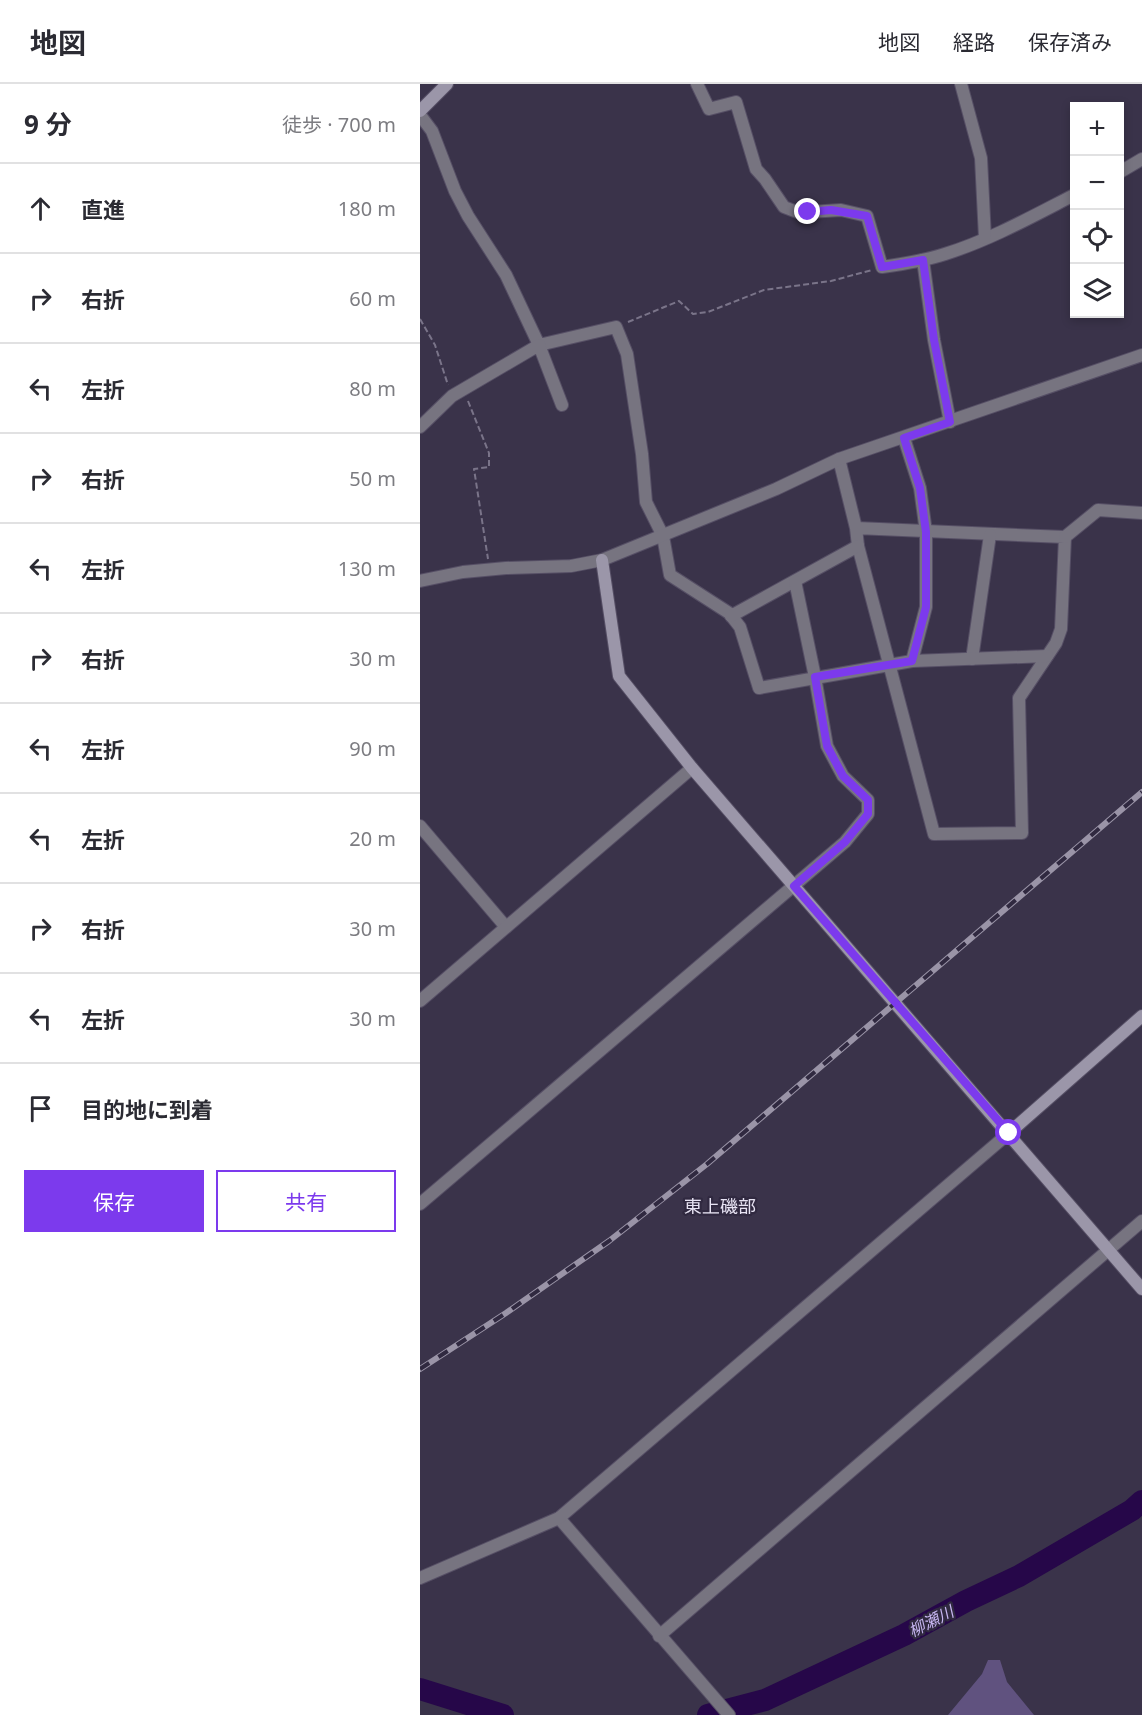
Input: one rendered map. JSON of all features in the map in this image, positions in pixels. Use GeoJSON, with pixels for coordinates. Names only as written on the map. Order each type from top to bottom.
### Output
{"type":"FeatureCollection","features":[{"type":"Feature","properties":{"kind":"street"},"geometry":{"type":"LineString","coordinates":[[420,111],[447,84]]}},
{"type":"Feature","properties":{"kind":"street"},"geometry":{"type":"LineString","coordinates":[[697,84],[709,109],[736,102],[756,169],[781,205],[797,212],[831,210],[867,216],[882,267],[923,260],[959,250],[1017,225],[1070,197]]}},
{"type":"Feature","properties":{"kind":"street"},"geometry":{"type":"LineString","coordinates":[[961,84],[981,158],[985,238]]}},
{"type":"Feature","properties":{"kind":"street"},"geometry":{"type":"LineString","coordinates":[[420,115],[432,131],[455,191],[468,216],[507,275],[562,405]]}},
{"type":"Feature","properties":{"kind":"street"},"geometry":{"type":"LineString","coordinates":[[1124,169],[1142,159]]}},
{"type":"Feature","properties":{"kind":"street"},"geometry":{"type":"LineString","coordinates":[[923,260],[934,340],[950,422]]}},
{"type":"Feature","properties":{"kind":"street"},"geometry":{"type":"LineString","coordinates":[[420,427],[452,396],[538,345],[616,327],[627,354],[642,454],[646,502],[663,536],[670,575],[731,616],[740,627],[759,688],[912,661],[1047,656]]}},
{"type":"Feature","properties":{"kind":"street"},"geometry":{"type":"LineString","coordinates":[[420,581],[463,572],[571,567],[602,560],[776,489],[839,459],[1142,356]]}},
{"type":"Feature","properties":{"kind":"street"},"geometry":{"type":"LineString","coordinates":[[904,438],[920,488],[926,532],[926,607],[912,661]]}},
{"type":"Feature","properties":{"kind":"street"},"geometry":{"type":"LineString","coordinates":[[839,459],[856,528],[858,546],[934,834],[1022,834],[1019,698],[1056,643],[1061,629],[1065,537]]}},
{"type":"Feature","properties":{"kind":"street"},"geometry":{"type":"LineString","coordinates":[[856,528],[1065,537],[1098,510],[1142,513]]}},
{"type":"Feature","properties":{"kind":"street"},"geometry":{"type":"LineString","coordinates":[[972,659],[990,535]]}},
{"type":"Feature","properties":{"kind":"street"},"geometry":{"type":"LineString","coordinates":[[731,616],[858,546]]}},
{"type":"Feature","properties":{"kind":"street"},"geometry":{"type":"LineString","coordinates":[[602,560],[619,676],[692,768],[1142,1288]]}},
{"type":"Feature","properties":{"kind":"street"},"geometry":{"type":"LineString","coordinates":[[420,1204],[845,842],[868,814],[868,800],[843,776],[827,746],[795,581]]}},
{"type":"Feature","properties":{"kind":"street"},"geometry":{"type":"LineString","coordinates":[[420,1001],[692,768]]}},
{"type":"Feature","properties":{"kind":"street"},"geometry":{"type":"LineString","coordinates":[[420,826],[506,927]]}},
{"type":"Feature","properties":{"kind":"street"},"geometry":{"type":"LineString","coordinates":[[420,1578],[559,1518],[1009,1133],[1142,1016]]}},
{"type":"Feature","properties":{"kind":"street"},"geometry":{"type":"LineString","coordinates":[[659,1636],[1142,1221]]}},
{"type":"Feature","properties":{"kind":"street"},"geometry":{"type":"LineString","coordinates":[[559,1518],[729,1715]]}},
{"type":"Feature","properties":{"kind":"path"},"geometry":{"type":"LineString","coordinates":[[616,327],[679,300],[693,314],[708,312],[764,290],[831,281],[882,267]]}},
{"type":"Feature","properties":{"kind":"path"},"geometry":{"type":"LineString","coordinates":[[420,319],[435,345],[452,396]]}},
{"type":"Feature","properties":{"kind":"path"},"geometry":{"type":"LineString","coordinates":[[463,390],[489,453],[489,466],[474,469],[490,570]]}},
{"type":"Feature","properties":{"kind":"shaded area"},"geometry":{"type":"Polygon","coordinates":[[[988,1660],[1000,1660],[1007,1682],[1034,1715],[948,1715],[982,1674],[988,1660]]]}},
{"type":"Feature","properties":{"kind":"waterway","name":"柳瀬川"},"geometry":{"type":"LineString","coordinates":[[708,1715],[765,1700],[904,1635],[966,1601],[1019,1576],[1132,1510],[1142,1501]]}},
{"type":"Feature","properties":{"kind":"waterway","name":"柳瀬川"},"geometry":{"type":"LineString","coordinates":[[420,1689],[503,1715]]}},
{"type":"Feature","properties":{"kind":"railway"},"geometry":{"type":"LineString","coordinates":[[420,1369],[506,1313],[609,1241],[707,1164],[1142,792]]}},
{"type":"Feature","properties":{"kind":"district","name":"東上磯部"},"geometry":{"type":"Point","coordinates":[720,1206]}},
{"type":"Feature","properties":{"kind":"route"},"geometry":{"type":"LineString","coordinates":[[808,212],[841,210],[867,216],[882,267],[923,260],[934,340],[950,422],[904,438],[920,488],[926,532],[926,607],[912,661],[815,677],[827,746],[843,776],[868,800],[868,814],[845,842],[794,886],[1009,1133]]}}]}
